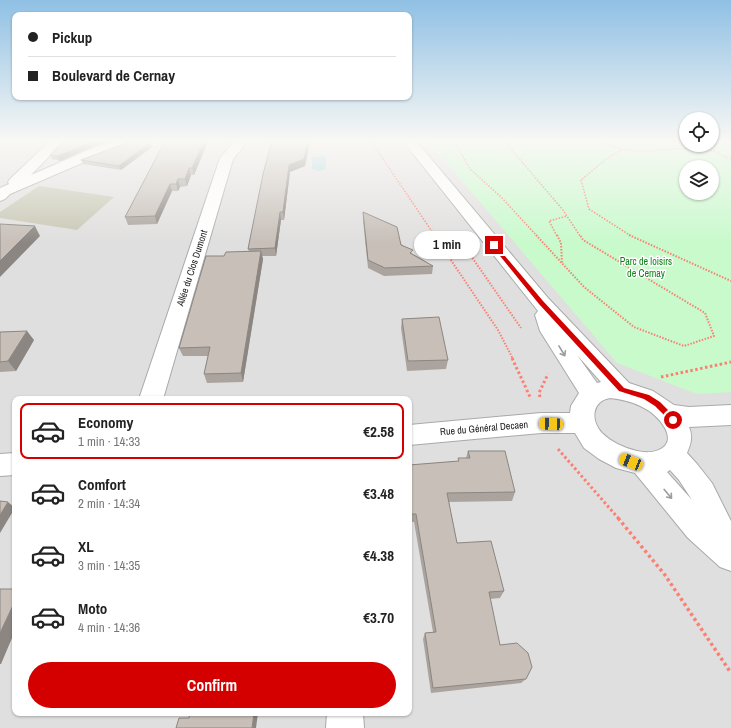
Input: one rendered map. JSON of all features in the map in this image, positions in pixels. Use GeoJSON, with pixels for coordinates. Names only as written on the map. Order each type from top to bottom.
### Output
{"type":"FeatureCollection","features":[{"type":"Feature","properties":{"kind":"street"},"geometry":{"type":"LineString","coordinates":[[2,194],[22,175]]}},
{"type":"Feature","properties":{"kind":"street"},"geometry":{"type":"LineString","coordinates":[[2,194],[44,175]]}},
{"type":"Feature","properties":{"kind":"street","name":"Allée du Clos Dumont"},"geometry":{"type":"LineString","coordinates":[[152,396],[222,175]]}},
{"type":"Feature","properties":{"kind":"street"},"geometry":{"type":"LineString","coordinates":[[437,175],[541,302],[622,390]]}},
{"type":"Feature","properties":{"kind":"street"},"geometry":{"type":"LineString","coordinates":[[541,302],[550,331],[592,395]]}},
{"type":"Feature","properties":{"kind":"street"},"geometry":{"type":"LineString","coordinates":[[622,390],[646,397],[667,413],[673,420],[678,430],[680,440],[678,449],[672,456],[664,461],[654,464],[631,462],[602,448],[593,439],[583,422],[583,406],[592,395],[600,391],[622,390]]}},
{"type":"Feature","properties":{"kind":"street"},"geometry":{"type":"LineString","coordinates":[[667,413],[689,418],[731,415]]}},
{"type":"Feature","properties":{"kind":"street","name":"Rue du Général Decaen"},"geometry":{"type":"LineString","coordinates":[[412,435],[541,423],[560,424],[583,422]]}},
{"type":"Feature","properties":{"kind":"street"},"geometry":{"type":"LineString","coordinates":[[672,456],[688,472],[702,492],[731,554]]}},
{"type":"Feature","properties":{"kind":"street"},"geometry":{"type":"LineString","coordinates":[[0,465],[12,464]]}},
{"type":"Feature","properties":{"kind":"street"},"geometry":{"type":"LineString","coordinates":[[643,464],[698,528],[731,554]]}},
{"type":"Feature","properties":{"kind":"street"},"geometry":{"type":"LineString","coordinates":[[345,716],[345,728]]}},
{"type":"Feature","properties":{"kind":"path"},"geometry":{"type":"LineString","coordinates":[[394,175],[498,330],[516,365],[541,423]]}},
{"type":"Feature","properties":{"kind":"path"},"geometry":{"type":"LineString","coordinates":[[477,175],[501,197],[584,287],[634,326],[684,346],[714,336],[705,313],[583,240],[567,216],[533,175]]}},
{"type":"Feature","properties":{"kind":"path"},"geometry":{"type":"LineString","coordinates":[[587,175],[581,180],[589,209],[631,236],[731,280]]}},
{"type":"Feature","properties":{"kind":"path"},"geometry":{"type":"LineString","coordinates":[[562,263],[561,243],[549,221],[567,216]]}},
{"type":"Feature","properties":{"kind":"path"},"geometry":{"type":"LineString","coordinates":[[655,378],[731,362]]}},
{"type":"Feature","properties":{"kind":"shaded area"},"geometry":{"type":"Polygon","coordinates":[[[0,175],[679,175],[679,200],[719,200],[719,175],[731,175],[731,728],[0,728],[0,175]]]}},
{"type":"Feature","properties":{"kind":"shaded area"},"geometry":{"type":"Polygon","coordinates":[[[39,186],[114,197],[77,230],[0,218],[0,212],[39,186]]]}},
{"type":"Feature","properties":{"kind":"green space","name":"Parc de loisirs de Cernay"},"geometry":{"type":"Polygon","coordinates":[[[457,175],[679,175],[679,200],[719,200],[719,175],[731,175],[731,392],[697,394],[617,363],[457,175]]]}},
{"type":"Feature","properties":{"kind":"building"},"geometry":{"type":"Polygon","coordinates":[[[147,175],[186,175],[185,179],[178,179],[176,184],[170,184],[155,216],[125,217],[147,175]]]}},
{"type":"Feature","properties":{"kind":"building"},"geometry":{"type":"Polygon","coordinates":[[[263,175],[288,175],[283,212],[280,212],[275,248],[248,249],[263,175]]]}},
{"type":"Feature","properties":{"kind":"building"},"geometry":{"type":"Polygon","coordinates":[[[363,212],[397,227],[401,245],[413,250],[410,253],[433,266],[385,268],[368,260],[363,212]]]}},
{"type":"Feature","properties":{"kind":"building"},"geometry":{"type":"Polygon","coordinates":[[[0,224],[35,226],[0,261],[0,224]]]}},
{"type":"Feature","properties":{"kind":"building"},"geometry":{"type":"Polygon","coordinates":[[[261,251],[241,373],[204,374],[210,347],[179,348],[206,256],[224,256],[226,252],[261,251]]]}},
{"type":"Feature","properties":{"kind":"building"},"geometry":{"type":"Polygon","coordinates":[[[439,317],[448,360],[408,361],[402,319],[439,317]]]}},
{"type":"Feature","properties":{"kind":"building"},"geometry":{"type":"Polygon","coordinates":[[[27,331],[8,361],[0,362],[0,332],[27,331]]]}},
{"type":"Feature","properties":{"kind":"building"},"geometry":{"type":"Polygon","coordinates":[[[468,451],[505,451],[515,492],[447,493],[457,543],[491,541],[504,591],[489,592],[500,645],[517,643],[528,653],[532,667],[526,679],[433,688],[425,633],[436,632],[416,514],[412,514],[412,465],[459,461],[458,458],[470,458],[468,451]]]}},
{"type":"Feature","properties":{"kind":"building"},"geometry":{"type":"Polygon","coordinates":[[[0,501],[8,502],[0,515],[0,501]]]}},
{"type":"Feature","properties":{"kind":"building"},"geometry":{"type":"Polygon","coordinates":[[[0,589],[12,589],[12,607],[0,633],[0,589]]]}},
{"type":"Feature","properties":{"kind":"building"},"geometry":{"type":"Polygon","coordinates":[[[189,716],[254,716],[252,728],[176,728],[179,718],[189,718],[189,716]]]}},
{"type":"Feature","properties":{"kind":"route"},"geometry":{"type":"LineString","coordinates":[[494,245],[541,302],[622,390],[634,392],[646,397],[657,404],[673,420]]}}]}
